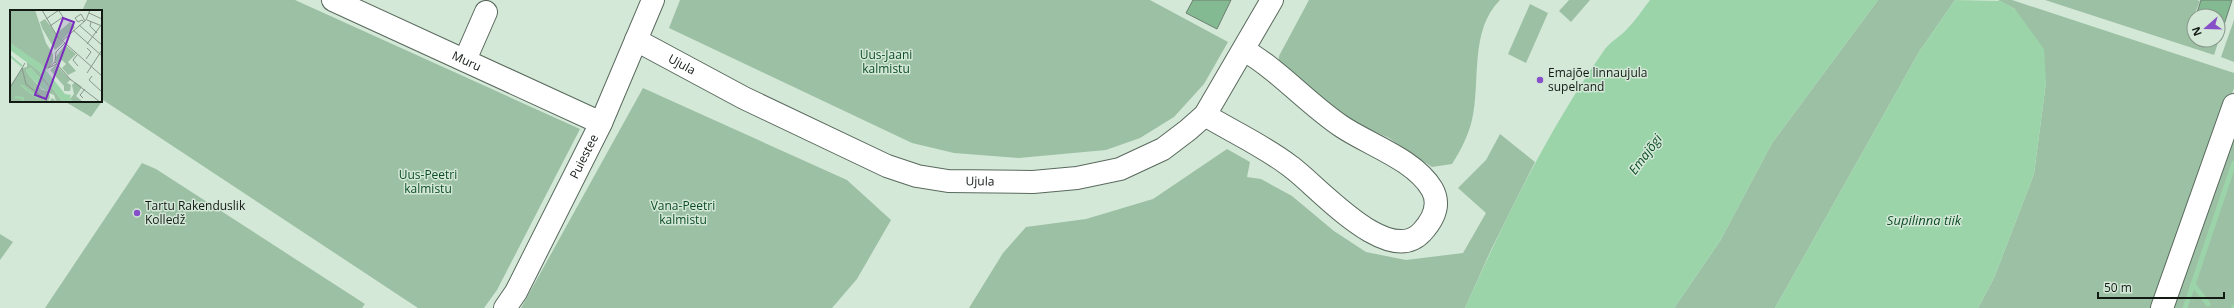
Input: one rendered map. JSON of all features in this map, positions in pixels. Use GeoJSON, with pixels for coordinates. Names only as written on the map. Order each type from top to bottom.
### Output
{"type":"FeatureCollection","features":[{"type":"Feature","properties":{"kind":"main road","name":"Muru"},"geometry":{"type":"LineString","coordinates":[[333,0],[601,123]]}},
{"type":"Feature","properties":{"kind":"main road","name":"Puiestee"},"geometry":{"type":"LineString","coordinates":[[505,308],[516,292],[601,123],[653,0]]}},
{"type":"Feature","properties":{"kind":"main road","name":"Ujula"},"geometry":{"type":"LineString","coordinates":[[636,40],[744,98],[886,166],[917,176],[948,181],[1033,182],[1077,178],[1120,169],[1163,149],[1205,115],[1272,0]]}},
{"type":"Feature","properties":{"kind":"main road"},"geometry":{"type":"LineString","coordinates":[[465,60],[486,12]]}},
{"type":"Feature","properties":{"kind":"main road"},"geometry":{"type":"LineString","coordinates":[[1205,115],[1289,165],[1353,221],[1374,235],[1385,239],[1408,240],[1419,235],[1432,220],[1437,203],[1433,191],[1424,177],[1381,148],[1341,126],[1266,62],[1244,50]]}},
{"type":"Feature","properties":{"kind":"main road"},"geometry":{"type":"LineString","coordinates":[[2162,308],[2234,106]]}},
{"type":"Feature","properties":{"kind":"green space","name":"Uus-Peetri kalmistu"},"geometry":{"type":"Polygon","coordinates":[[[87,0],[295,0],[580,129],[497,290],[484,308],[418,308],[103,100],[102,101],[102,10],[82,10],[87,0]]]}},
{"type":"Feature","properties":{"kind":"green space","name":"Uus-Jaani kalmistu"},"geometry":{"type":"Polygon","coordinates":[[[680,0],[1150,0],[1228,42],[1204,84],[1174,117],[1140,138],[1106,150],[1019,158],[954,153],[912,143],[669,28],[680,0]]]}},
{"type":"Feature","properties":{"kind":"green space"},"geometry":{"type":"Polygon","coordinates":[[[1309,0],[1500,0],[1490,12],[1484,26],[1480,41],[1475,105],[1472,120],[1464,143],[1452,164],[1432,167],[1389,138],[1341,117],[1278,68],[1279,56],[1309,0]]]}},
{"type":"Feature","properties":{"kind":"green space"},"geometry":{"type":"Polygon","coordinates":[[[1569,0],[1590,0],[1571,22],[1559,11],[1569,0]]]}},
{"type":"Feature","properties":{"kind":"green space"},"geometry":{"type":"Polygon","coordinates":[[[1878,0],[1955,0],[1919,52],[1775,308],[1674,308],[1720,241],[1772,143],[1878,0]]]}},
{"type":"Feature","properties":{"kind":"green space"},"geometry":{"type":"Polygon","coordinates":[[[1998,0],[2012,0],[2234,73],[2234,88],[2156,308],[1978,308],[1994,278],[2034,174],[2046,82],[2015,9],[1998,0]]]}},
{"type":"Feature","properties":{"kind":"green space"},"geometry":{"type":"Polygon","coordinates":[[[2045,0],[2197,0],[2200,1],[2197,8],[2186,8],[2186,46],[2045,0]]]}},
{"type":"Feature","properties":{"kind":"green space"},"geometry":{"type":"Polygon","coordinates":[[[1530,4],[1548,13],[1526,63],[1508,54],[1530,4]]]}},
{"type":"Feature","properties":{"kind":"green space"},"geometry":{"type":"Polygon","coordinates":[[[2234,20],[2234,62],[2221,57],[2224,48],[2226,48],[2226,43],[2234,20]]]}},
{"type":"Feature","properties":{"kind":"green space"},"geometry":{"type":"Polygon","coordinates":[[[2192,48],[2216,48],[2214,55],[2192,48]]]}},
{"type":"Feature","properties":{"kind":"green space","name":"Vana-Peetri kalmistu"},"geometry":{"type":"Polygon","coordinates":[[[643,88],[847,180],[891,220],[857,279],[832,308],[521,308],[643,88]]]}},
{"type":"Feature","properties":{"kind":"green space","name":"Uus-Peetri kalmistu"},"geometry":{"type":"Polygon","coordinates":[[[66,102],[102,102],[91,117],[66,102]]]}},
{"type":"Feature","properties":{"kind":"green space"},"geometry":{"type":"Polygon","coordinates":[[[2234,105],[2234,308],[2162,308],[2234,105]]]}},
{"type":"Feature","properties":{"kind":"green space"},"geometry":{"type":"Polygon","coordinates":[[[1500,134],[1535,162],[1491,250],[1465,308],[969,308],[1003,253],[1026,227],[1086,219],[1153,199],[1227,149],[1250,162],[1247,177],[1261,179],[1292,196],[1334,231],[1366,252],[1406,260],[1463,253],[1486,213],[1458,188],[1486,160],[1500,134]]]}},
{"type":"Feature","properties":{"kind":"green space"},"geometry":{"type":"Polygon","coordinates":[[[142,163],[156,169],[365,304],[362,308],[45,308],[142,163]]]}},
{"type":"Feature","properties":{"kind":"green space"},"geometry":{"type":"Polygon","coordinates":[[[0,234],[13,242],[0,260],[0,234]]]}},
{"type":"Feature","properties":{"kind":"water","name":"Emajõgi"},"geometry":{"type":"Polygon","coordinates":[[[1650,0],[1878,0],[1772,143],[1720,241],[1674,308],[1465,308],[1512,208],[1546,143],[1565,111],[1605,49],[1630,26],[1650,0]]]}},
{"type":"Feature","properties":{"kind":"water","name":"Supilinna tiik"},"geometry":{"type":"Polygon","coordinates":[[[1955,0],[2001,1],[2015,9],[2044,49],[2046,82],[2034,174],[1994,278],[1978,308],[1775,308],[1919,52],[1955,0]]]}},
{"type":"Feature","properties":{"kind":"building"},"geometry":{"type":"Polygon","coordinates":[[[1193,0],[1231,0],[1217,29],[1186,13],[1193,0]]]}},
{"type":"Feature","properties":{"kind":"building"},"geometry":{"type":"Polygon","coordinates":[[[2201,0],[2232,0],[2226,19],[2226,8],[2198,8],[2201,0]]]}},
{"type":"Feature","properties":{"kind":"waterway"},"geometry":{"type":"LineString","coordinates":[[2185,308],[2234,163]]}},
{"type":"Feature","properties":{"kind":"waterway"},"geometry":{"type":"LineString","coordinates":[[2193,284],[2208,304]]}},
{"type":"Feature","properties":{"kind":"place","name":"Emajõe linnaujula supelrand"},"geometry":{"type":"Point","coordinates":[1540,80]}},
{"type":"Feature","properties":{"kind":"place","name":"Tartu Rakenduslik Kolledž"},"geometry":{"type":"Point","coordinates":[137,213]}}]}
